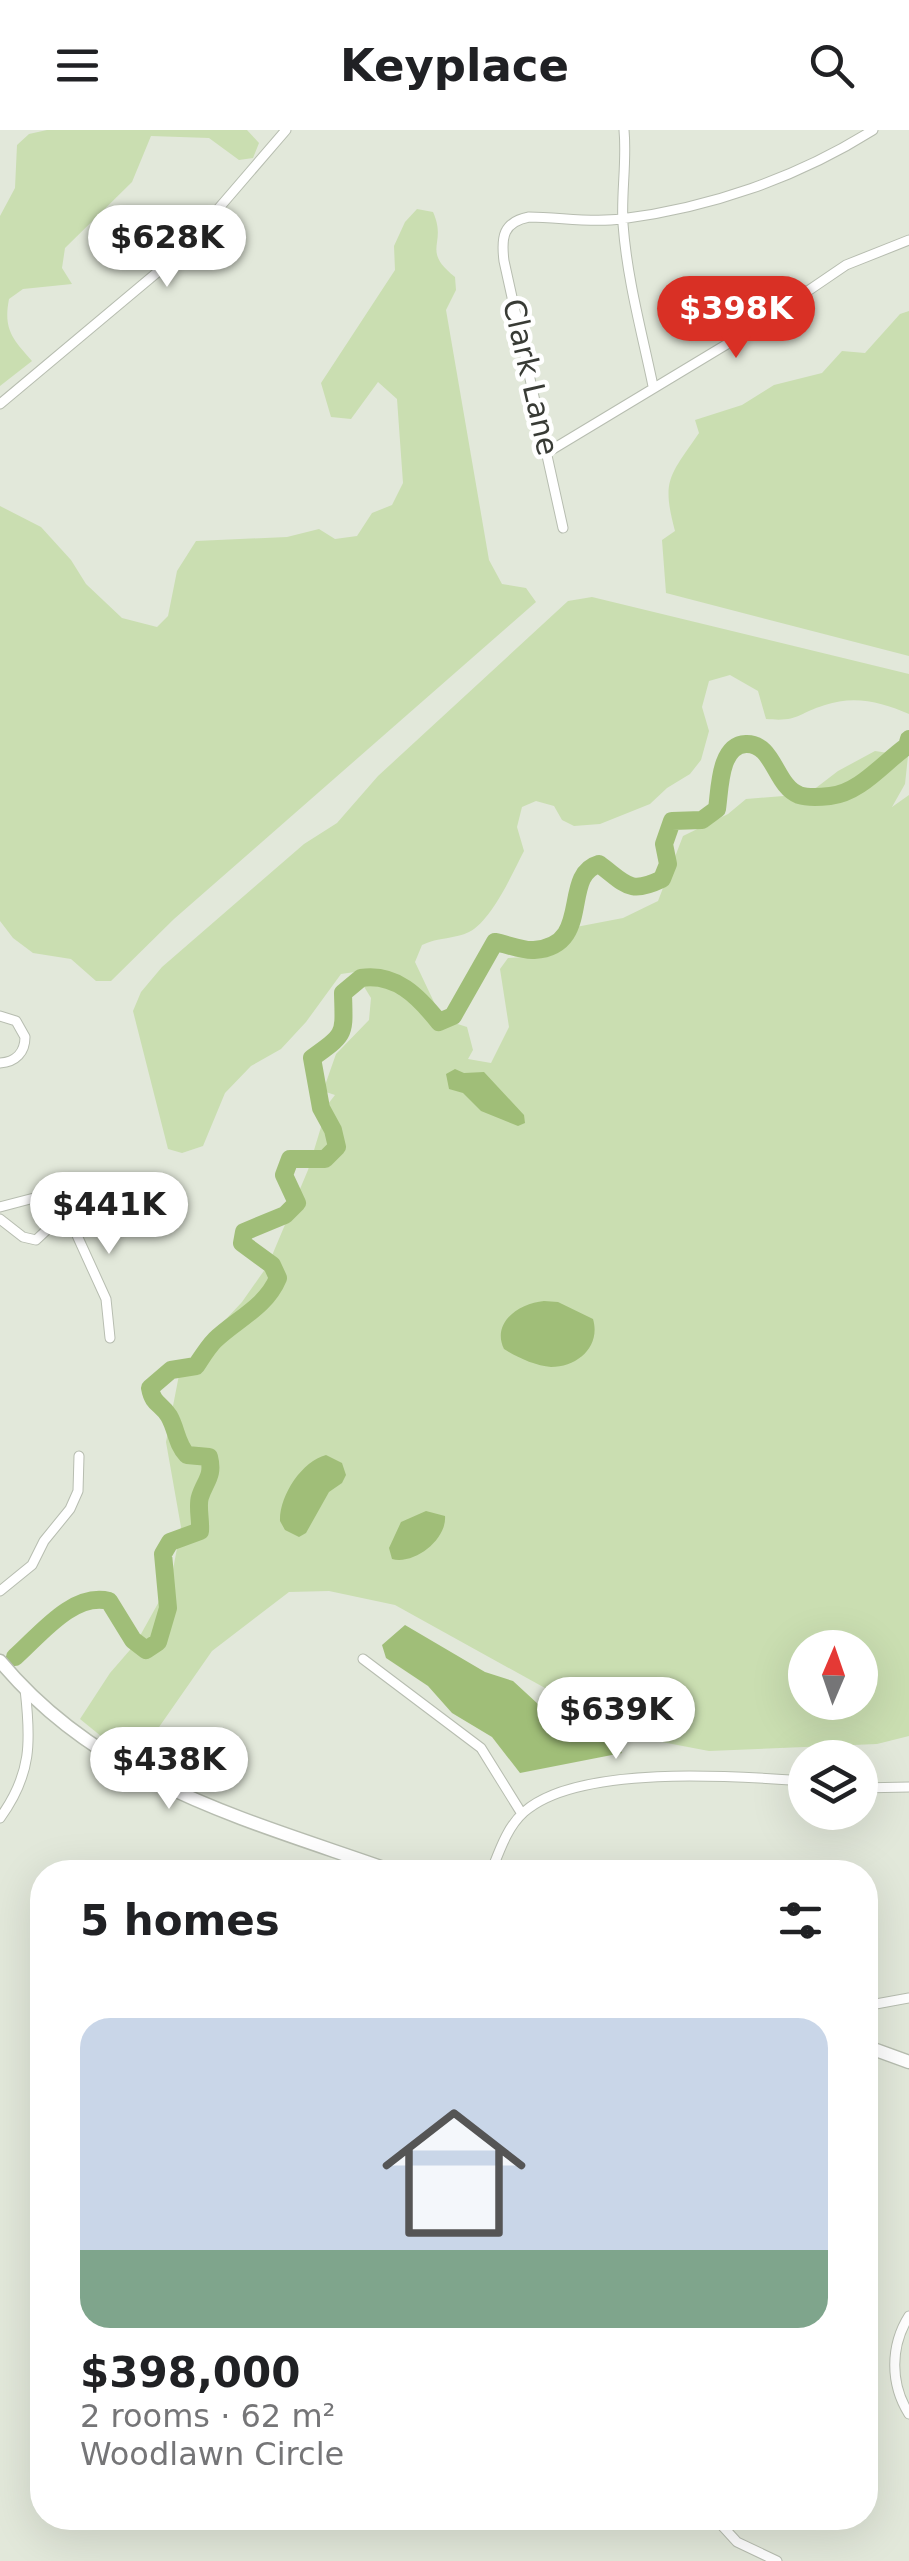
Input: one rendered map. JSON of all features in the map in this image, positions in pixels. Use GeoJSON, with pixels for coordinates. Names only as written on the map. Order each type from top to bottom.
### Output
{"type":"FeatureCollection","features":[{"type":"Feature","properties":{"kind":"street"},"geometry":{"type":"LineString","coordinates":[[0,404],[168,264],[286,130]]}},
{"type":"Feature","properties":{"kind":"street"},"geometry":{"type":"LineString","coordinates":[[624,130],[622,219],[627,264],[653,386]]}},
{"type":"Feature","properties":{"kind":"street"},"geometry":{"type":"LineString","coordinates":[[622,219],[702,204],[788,176],[873,130]]}},
{"type":"Feature","properties":{"kind":"street","name":"Clark Lane"},"geometry":{"type":"LineString","coordinates":[[562,528],[502,243],[507,227],[518,219],[622,219]]}},
{"type":"Feature","properties":{"kind":"street"},"geometry":{"type":"LineString","coordinates":[[548,452],[752,329],[846,266],[909,240]]}},
{"type":"Feature","properties":{"kind":"street"},"geometry":{"type":"LineString","coordinates":[[0,1016],[16,1020],[25,1036],[20,1054],[3,1063]]}},
{"type":"Feature","properties":{"kind":"street"},"geometry":{"type":"LineString","coordinates":[[0,1208],[26,1198],[50,1206],[69,1220],[106,1300],[110,1338]]}},
{"type":"Feature","properties":{"kind":"street"},"geometry":{"type":"LineString","coordinates":[[0,1219],[23,1238],[36,1240],[52,1225],[54,1213],[50,1206]]}},
{"type":"Feature","properties":{"kind":"street"},"geometry":{"type":"LineString","coordinates":[[0,1591],[32,1565],[44,1541],[70,1509],[78,1492],[79,1456]]}},
{"type":"Feature","properties":{"kind":"street"},"geometry":{"type":"LineString","coordinates":[[363,1659],[481,1748],[522,1814]]}},
{"type":"Feature","properties":{"kind":"street"},"geometry":{"type":"LineString","coordinates":[[0,1661],[80,1738],[139,1774],[226,1813],[360,1860]]}},
{"type":"Feature","properties":{"kind":"street"},"geometry":{"type":"LineString","coordinates":[[0,1818],[12,1801],[28,1760],[30,1736],[25,1689]]}},
{"type":"Feature","properties":{"kind":"street"},"geometry":{"type":"LineString","coordinates":[[496,1860],[522,1814],[558,1792],[610,1782],[687,1776],[788,1780]]}},
{"type":"Feature","properties":{"kind":"street"},"geometry":{"type":"LineString","coordinates":[[878,1788],[909,1788]]}},
{"type":"Feature","properties":{"kind":"street"},"geometry":{"type":"LineString","coordinates":[[878,2004],[909,1998]]}},
{"type":"Feature","properties":{"kind":"street"},"geometry":{"type":"LineString","coordinates":[[878,2051],[909,2062]]}},
{"type":"Feature","properties":{"kind":"street"},"geometry":{"type":"LineString","coordinates":[[909,2316],[900,2331],[895,2364],[902,2401],[909,2414]]}},
{"type":"Feature","properties":{"kind":"street"},"geometry":{"type":"LineString","coordinates":[[726,2530],[736,2542],[777,2561]]}},
{"type":"Feature","properties":{"kind":"street"},"geometry":{"type":"LineString","coordinates":[[746,2561],[749,2549]]}},
{"type":"Feature","properties":{"kind":"shaded area"},"geometry":{"type":"Polygon","coordinates":[[[47,130],[247,130],[259,143],[253,158],[239,160],[209,138],[151,136],[132,182],[65,248],[62,268],[72,284],[23,289],[9,299],[7,319],[11,333],[32,361],[0,386],[0,216],[15,188],[17,145],[29,134],[47,130]]]}},
{"type":"Feature","properties":{"kind":"shaded area"},"geometry":{"type":"Polygon","coordinates":[[[417,209],[433,212],[439,260],[455,277],[456,290],[446,310],[489,560],[502,584],[526,588],[536,602],[174,919],[111,981],[96,981],[71,959],[33,953],[13,938],[0,921],[0,506],[41,527],[71,560],[86,584],[122,618],[157,627],[168,616],[177,571],[196,541],[287,537],[319,529],[335,539],[357,536],[372,513],[392,505],[403,483],[397,399],[378,382],[351,419],[331,417],[321,383],[395,270],[394,246],[405,222],[417,209]]]}},
{"type":"Feature","properties":{"kind":"shaded area"},"geometry":{"type":"Polygon","coordinates":[[[909,311],[909,656],[666,593],[662,540],[675,531],[669,488],[675,469],[699,433],[695,420],[742,405],[774,385],[822,373],[842,351],[865,353],[900,314],[909,311]]]}},
{"type":"Feature","properties":{"kind":"shaded area"},"geometry":{"type":"Polygon","coordinates":[[[592,597],[909,674],[909,714],[878,703],[847,700],[785,719],[766,719],[758,691],[730,675],[709,681],[702,707],[709,731],[701,760],[690,774],[650,804],[600,824],[574,826],[562,820],[554,806],[536,801],[522,807],[517,827],[524,851],[493,907],[469,932],[422,945],[415,962],[442,1019],[467,1027],[473,1050],[468,1059],[491,1063],[509,1027],[500,969],[508,958],[542,956],[576,927],[623,918],[658,901],[683,836],[728,814],[746,799],[808,794],[838,771],[875,751],[908,756],[905,784],[892,807],[909,795],[909,1736],[878,1744],[878,1740],[788,1740],[788,1748],[709,1751],[646,1739],[395,1605],[329,1591],[289,1592],[212,1651],[134,1763],[80,1719],[110,1673],[136,1643],[171,1580],[181,1527],[166,1442],[179,1375],[242,1302],[268,1265],[308,1170],[328,1104],[335,1095],[323,1091],[336,1054],[369,1020],[371,998],[355,972],[341,974],[281,1049],[251,1066],[225,1093],[203,1146],[182,1153],[168,1149],[133,1011],[141,992],[162,967],[304,844],[337,823],[378,776],[568,601],[592,597]]]}},
{"type":"Feature","properties":{"kind":"shaded area"},"geometry":{"type":"Polygon","coordinates":[[[455,1069],[464,1073],[484,1072],[524,1115],[525,1123],[518,1126],[481,1111],[463,1093],[449,1089],[446,1074],[455,1069]]]}},
{"type":"Feature","properties":{"kind":"shaded area"},"geometry":{"type":"Polygon","coordinates":[[[544,1301],[558,1302],[593,1319],[594,1338],[590,1346],[570,1363],[545,1366],[504,1349],[501,1330],[510,1316],[544,1301]]]}},
{"type":"Feature","properties":{"kind":"shaded area"},"geometry":{"type":"Polygon","coordinates":[[[326,1455],[342,1463],[346,1475],[329,1492],[306,1533],[299,1537],[285,1530],[280,1521],[283,1501],[301,1472],[326,1455]]]}},
{"type":"Feature","properties":{"kind":"shaded area"},"geometry":{"type":"Polygon","coordinates":[[[426,1511],[445,1516],[441,1533],[419,1554],[392,1559],[389,1548],[401,1522],[426,1511]]]}},
{"type":"Feature","properties":{"kind":"shaded area"},"geometry":{"type":"Polygon","coordinates":[[[405,1625],[485,1672],[513,1681],[538,1704],[572,1717],[619,1747],[622,1753],[520,1773],[492,1737],[452,1713],[428,1686],[386,1658],[382,1645],[405,1625]]]}},
{"type":"Feature","properties":{"kind":"waterway"},"geometry":{"type":"LineString","coordinates":[[15,1657],[58,1617],[96,1600],[109,1601],[133,1640],[146,1650],[158,1642],[168,1608],[163,1554],[170,1542],[200,1531],[199,1501],[210,1464],[209,1457],[187,1455],[169,1416],[155,1401],[150,1388],[171,1370],[196,1366],[215,1340],[266,1297],[278,1278],[272,1265],[242,1243],[244,1232],[285,1215],[297,1203],[284,1175],[290,1159],[325,1159],[337,1147],[321,1108],[312,1058],[341,1032],[343,993],[361,978],[385,979],[414,995],[439,1022],[453,1016],[495,942],[534,950],[552,946],[564,936],[587,871],[599,864],[635,887],[662,879],[668,864],[664,844],[672,821],[702,820],[717,809],[722,770],[737,746],[746,744],[763,750],[791,790],[819,797],[841,794],[861,783],[907,746],[909,739]]}}]}
